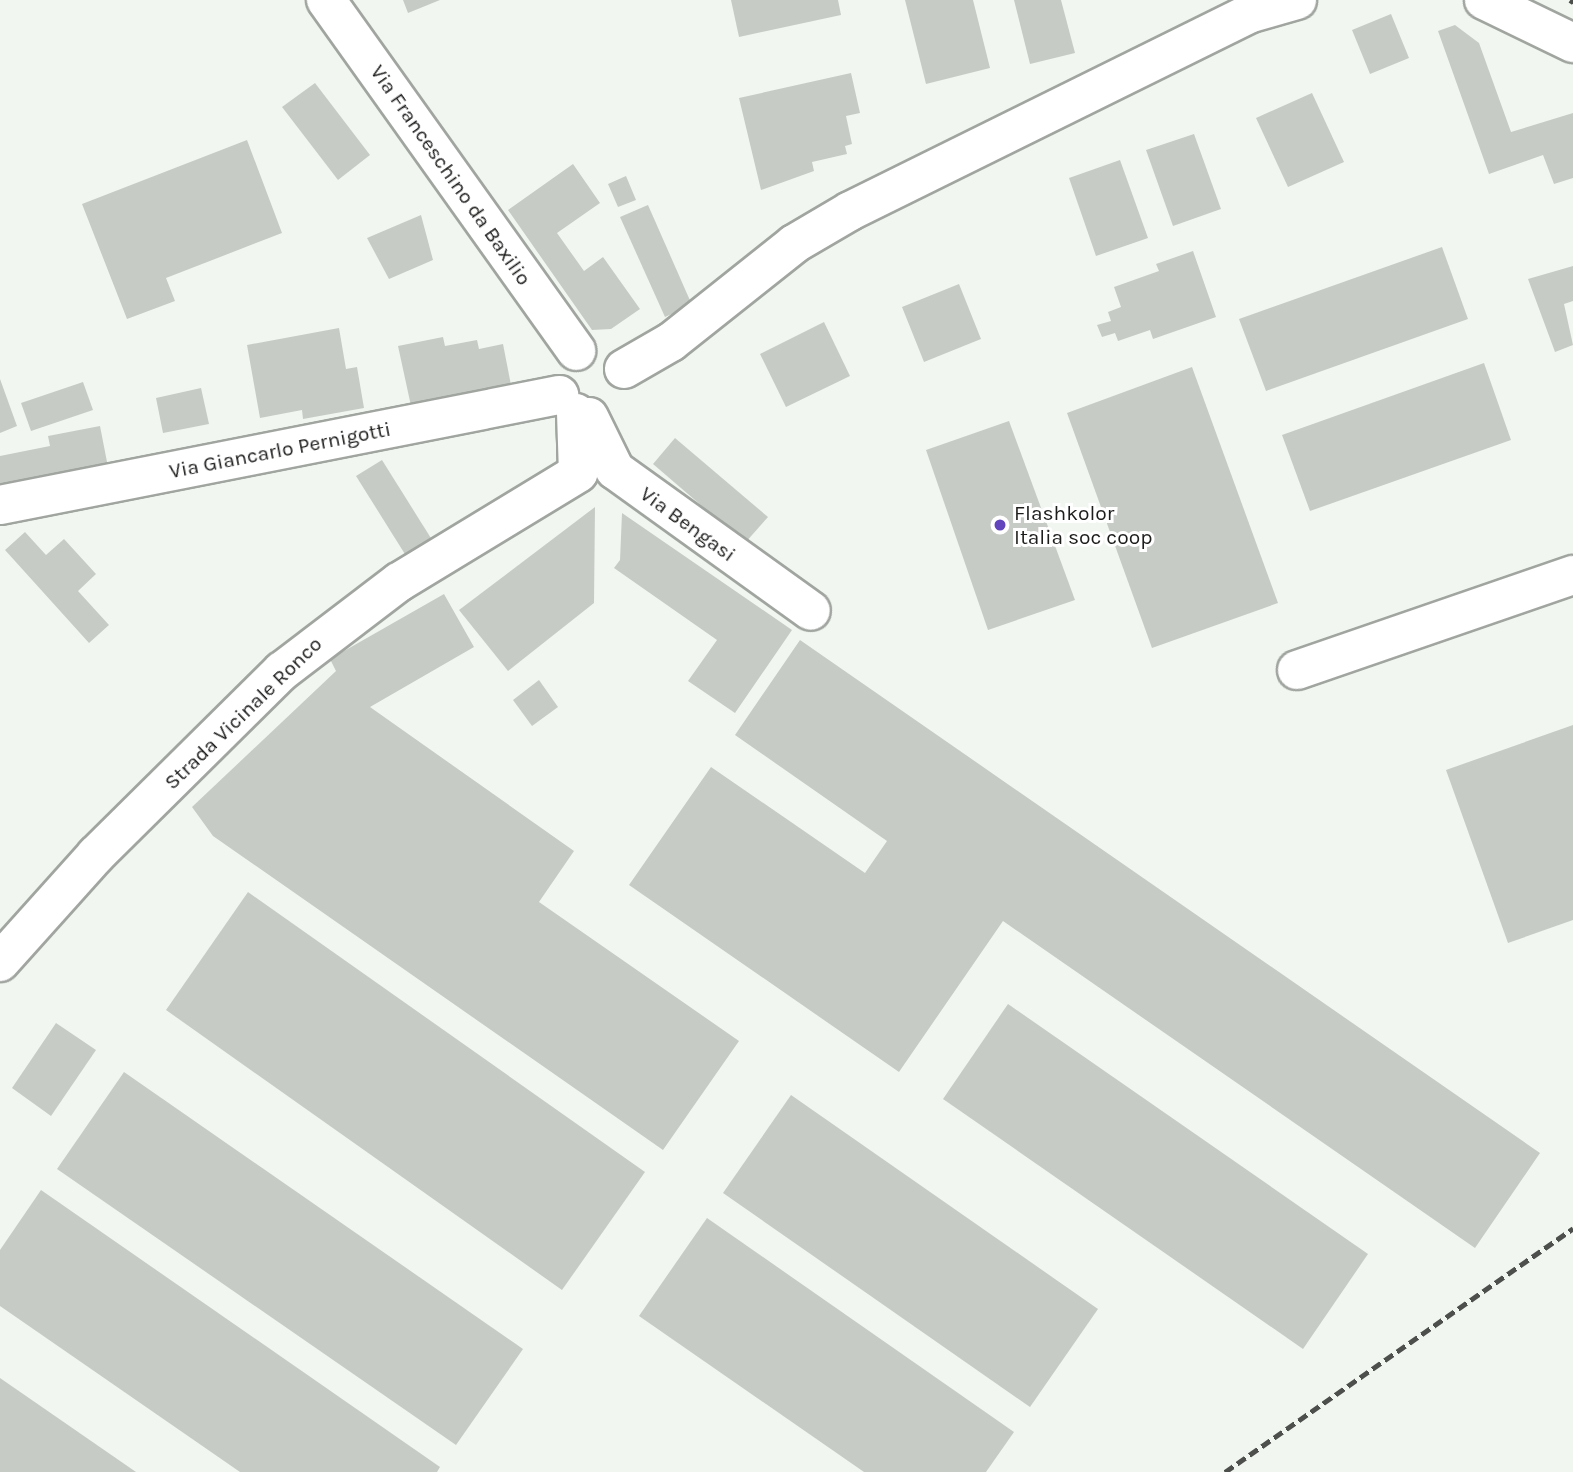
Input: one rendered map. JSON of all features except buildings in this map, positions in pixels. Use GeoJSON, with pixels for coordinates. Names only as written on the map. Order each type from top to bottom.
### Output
{"type":"FeatureCollection","features":[{"type":"Feature","properties":{"kind":"street","name":"Via Franceschino da Baxilio"},"geometry":{"type":"LineString","coordinates":[[326,0],[576,351]]}},
{"type":"Feature","properties":{"kind":"street"},"geometry":{"type":"LineString","coordinates":[[624,369],[671,342],[794,244],[850,211],[1248,13],[1297,0]]}},
{"type":"Feature","properties":{"kind":"street"},"geometry":{"type":"LineString","coordinates":[[1484,0],[1573,43]]}},
{"type":"Feature","properties":{"kind":"street"},"geometry":{"type":"LineString","coordinates":[[601,348],[624,369],[622,400],[612,411],[575,408],[561,365],[576,351],[601,348]]}},
{"type":"Feature","properties":{"kind":"street","name":"Via Giancarlo Pernigotti"},"geometry":{"type":"LineString","coordinates":[[0,505],[575,408]]}},
{"type":"Feature","properties":{"kind":"street","name":"Via Bengasi"},"geometry":{"type":"LineString","coordinates":[[575,408],[615,470],[811,611]]}},
{"type":"Feature","properties":{"kind":"street","name":"Strada Vicinale Ronco"},"geometry":{"type":"LineString","coordinates":[[0,962],[96,855],[291,663],[398,582],[578,472],[575,408]]}},
{"type":"Feature","properties":{"kind":"street"},"geometry":{"type":"LineString","coordinates":[[1297,670],[1573,575]]}},
{"type":"Feature","properties":{"kind":"railway"},"geometry":{"type":"LineString","coordinates":[[1225,1472],[1573,1228]]}},
{"type":"Feature","properties":{"kind":"place","name":"Flashkolor Italia soc coop"},"geometry":{"type":"Point","coordinates":[1000,525]}}]}
